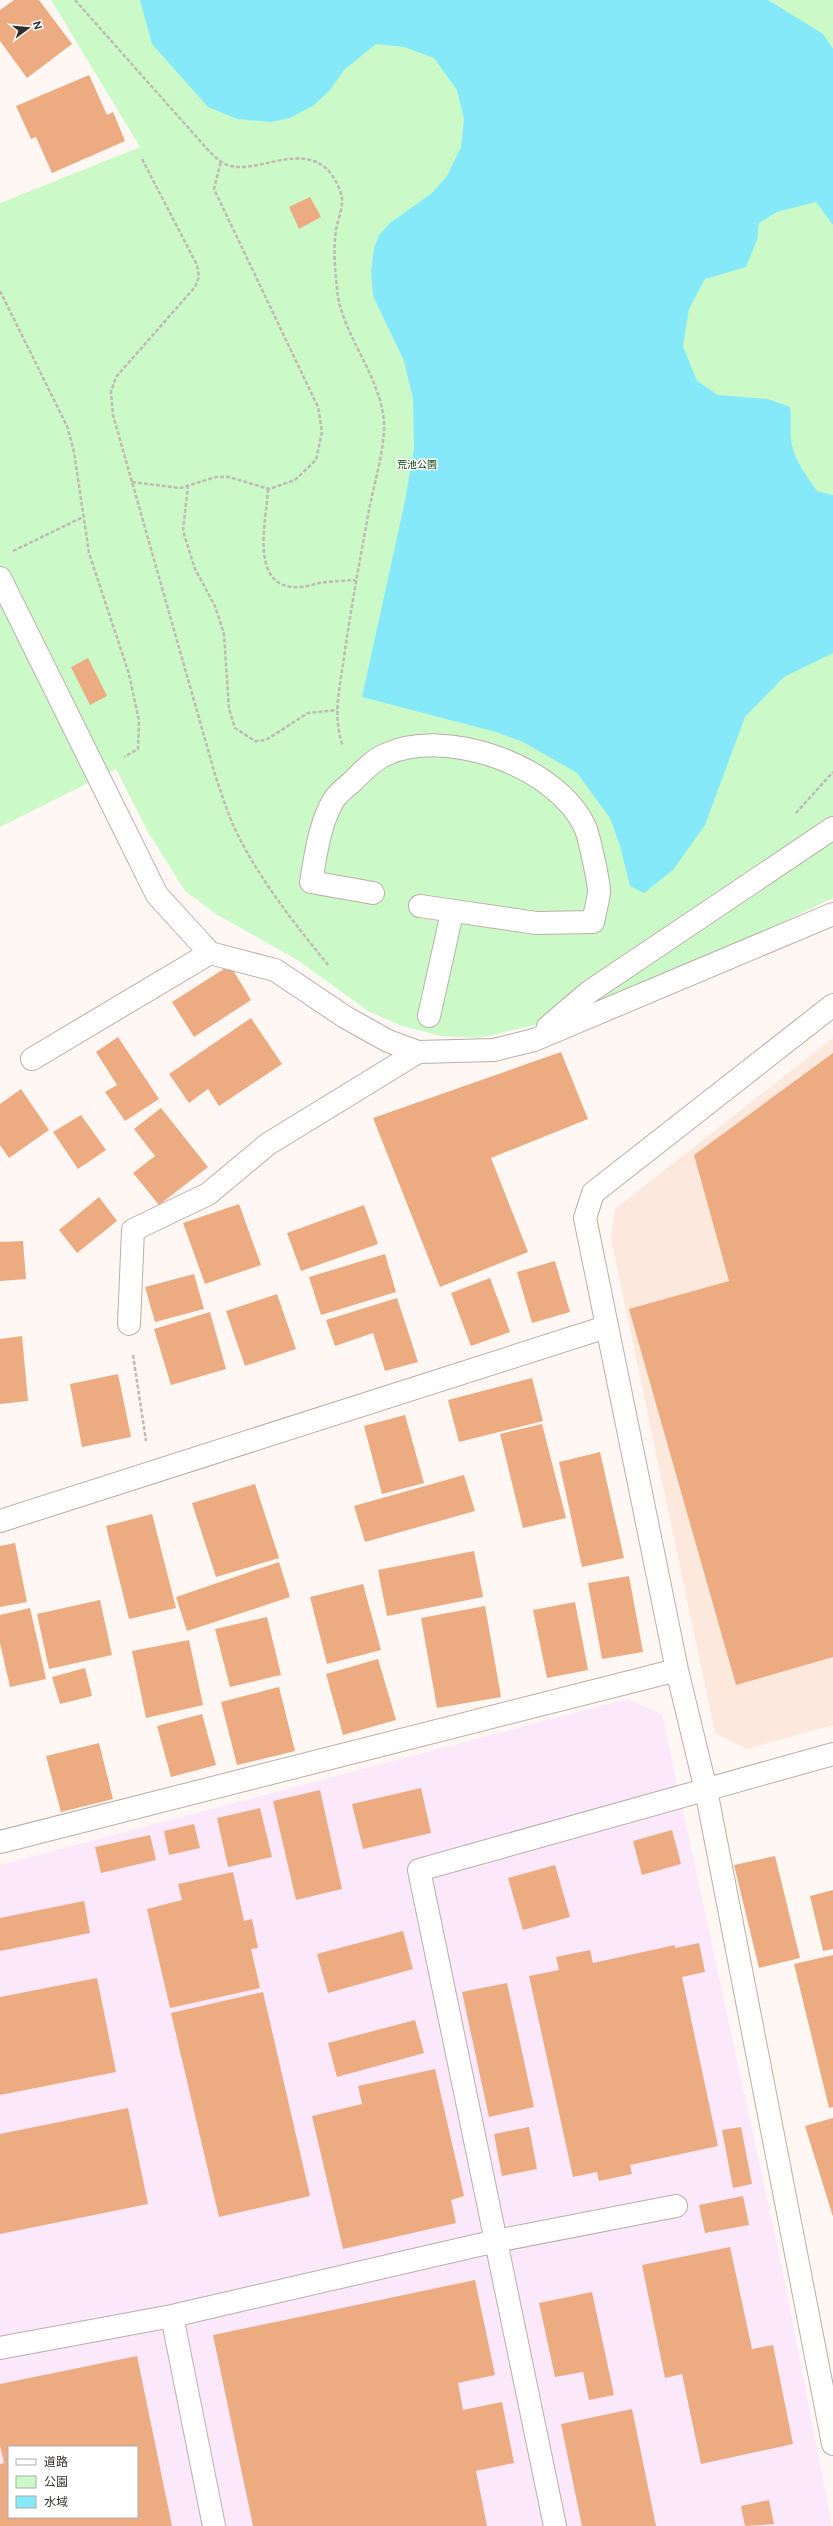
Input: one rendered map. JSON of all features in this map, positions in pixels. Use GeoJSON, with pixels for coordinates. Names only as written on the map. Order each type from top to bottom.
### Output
{"type":"FeatureCollection","features":[{"type":"Feature","properties":{"kind":"street"},"geometry":{"type":"LineString","coordinates":[[0,578],[95,773],[157,895],[210,953],[275,970],[345,1017],[388,1041],[418,1052],[494,1050],[534,1040],[833,914]]}},
{"type":"Feature","properties":{"kind":"street"},"geometry":{"type":"LineString","coordinates":[[373,893],[311,882],[318,837],[334,800],[356,778],[385,755],[416,746],[444,744],[482,752],[530,771],[565,798],[585,827],[599,891],[593,922],[536,924],[452,913],[420,906]]}},
{"type":"Feature","properties":{"kind":"street"},"geometry":{"type":"LineString","coordinates":[[534,1040],[589,992],[833,828]]}},
{"type":"Feature","properties":{"kind":"street"},"geometry":{"type":"LineString","coordinates":[[429,1016],[452,913]]}},
{"type":"Feature","properties":{"kind":"street"},"geometry":{"type":"LineString","coordinates":[[32,1059],[210,953]]}},
{"type":"Feature","properties":{"kind":"street"},"geometry":{"type":"LineString","coordinates":[[833,1005],[593,1193],[585,1218],[606,1328],[677,1670],[706,1790],[831,2417],[833,2444]]}},
{"type":"Feature","properties":{"kind":"street"},"geometry":{"type":"LineString","coordinates":[[129,1324],[133,1230],[208,1194],[268,1144],[418,1052]]}},
{"type":"Feature","properties":{"kind":"street"},"geometry":{"type":"LineString","coordinates":[[0,1521],[606,1328]]}},
{"type":"Feature","properties":{"kind":"street"},"geometry":{"type":"LineString","coordinates":[[0,1842],[677,1670]]}},
{"type":"Feature","properties":{"kind":"street"},"geometry":{"type":"LineString","coordinates":[[555,2526],[419,1870],[833,1754]]}},
{"type":"Feature","properties":{"kind":"street"},"geometry":{"type":"LineString","coordinates":[[0,2348],[172,2316],[496,2240],[676,2206]]}},
{"type":"Feature","properties":{"kind":"street"},"geometry":{"type":"LineString","coordinates":[[172,2316],[214,2526]]}},
{"type":"Feature","properties":{"kind":"path"},"geometry":{"type":"LineString","coordinates":[[75,0],[208,150],[226,165],[254,166],[293,158],[312,161],[326,169],[338,186],[342,199],[336,232],[337,293],[345,320],[365,359],[380,405],[384,431],[356,580],[337,710],[338,734],[356,778]]}},
{"type":"Feature","properties":{"kind":"path"},"geometry":{"type":"LineString","coordinates":[[142,159],[197,265],[200,277],[195,287],[116,377],[111,392],[113,415],[216,778],[233,826],[250,858],[287,914],[333,971]]}},
{"type":"Feature","properties":{"kind":"path"},"geometry":{"type":"LineString","coordinates":[[132,482],[180,488],[222,477],[268,489],[295,480],[316,460],[322,432],[318,407],[214,189],[221,161]]}},
{"type":"Feature","properties":{"kind":"path"},"geometry":{"type":"LineString","coordinates":[[0,291],[67,426],[74,452],[89,553],[128,674],[139,721],[138,749],[95,773]]}},
{"type":"Feature","properties":{"kind":"path"},"geometry":{"type":"LineString","coordinates":[[188,485],[183,531],[195,569],[215,606],[224,634],[229,709],[235,728],[255,741],[266,740],[308,713],[337,710]]}},
{"type":"Feature","properties":{"kind":"path"},"geometry":{"type":"LineString","coordinates":[[268,489],[267,510],[262,537],[264,560],[272,577],[287,586],[301,587],[320,583],[356,580]]}},
{"type":"Feature","properties":{"kind":"path"},"geometry":{"type":"LineString","coordinates":[[7,554],[83,517]]}},
{"type":"Feature","properties":{"kind":"path"},"geometry":{"type":"LineString","coordinates":[[129,1324],[151,1472]]}},
{"type":"Feature","properties":{"kind":"shaded area"},"geometry":{"type":"Polygon","coordinates":[[[833,1038],[833,1725],[747,1749],[715,1733],[611,1239],[615,1209],[833,1038]]]}},
{"type":"Feature","properties":{"kind":"shaded area"},"geometry":{"type":"Polygon","coordinates":[[[627,1699],[662,1714],[783,2272],[832,2526],[0,2526],[0,1865],[627,1699]]]}},
{"type":"Feature","properties":{"kind":"green space","name":"荒池公園"},"geometry":{"type":"Polygon","coordinates":[[[51,0],[833,0],[833,898],[600,1010],[479,1038],[441,1036],[402,1026],[368,1011],[299,961],[216,914],[185,891],[148,832],[116,769],[0,827],[0,203],[140,147],[51,0]]]}},
{"type":"Feature","properties":{"kind":"water"},"geometry":{"type":"Polygon","coordinates":[[[140,0],[768,0],[823,34],[833,49],[833,225],[816,202],[777,212],[759,223],[757,240],[746,267],[705,279],[689,309],[683,346],[697,381],[718,395],[768,399],[790,407],[791,440],[799,464],[817,491],[833,495],[833,653],[784,677],[745,717],[705,825],[673,870],[644,893],[630,886],[620,846],[610,818],[577,773],[523,742],[496,732],[362,697],[405,501],[414,448],[413,399],[404,361],[373,296],[371,271],[374,248],[379,235],[390,223],[432,193],[447,176],[461,147],[464,119],[457,90],[434,58],[404,47],[376,44],[344,70],[330,90],[314,105],[290,118],[271,122],[237,119],[208,107],[152,44],[140,0]]]}},
{"type":"Feature","properties":{"kind":"building"},"geometry":{"type":"Polygon","coordinates":[[[14,0],[39,0],[72,44],[27,78],[0,41],[0,10],[14,0]]]}},
{"type":"Feature","properties":{"kind":"building"},"geometry":{"type":"Polygon","coordinates":[[[89,75],[107,115],[113,112],[125,141],[52,173],[36,137],[31,139],[16,106],[89,75]]]}},
{"type":"Feature","properties":{"kind":"building"},"geometry":{"type":"Polygon","coordinates":[[[310,197],[321,217],[299,229],[289,207],[310,197]]]}},
{"type":"Feature","properties":{"kind":"building"},"geometry":{"type":"Polygon","coordinates":[[[88,658],[107,696],[90,705],[71,667],[88,658]]]}},
{"type":"Feature","properties":{"kind":"building"},"geometry":{"type":"Polygon","coordinates":[[[230,965],[251,1000],[194,1037],[172,1002],[230,965]]]}},
{"type":"Feature","properties":{"kind":"building"},"geometry":{"type":"Polygon","coordinates":[[[251,1018],[282,1064],[219,1106],[208,1089],[189,1103],[169,1074],[251,1018]]]}},
{"type":"Feature","properties":{"kind":"building"},"geometry":{"type":"Polygon","coordinates":[[[118,1037],[159,1099],[125,1121],[105,1092],[117,1085],[96,1052],[118,1037]]]}},
{"type":"Feature","properties":{"kind":"building"},"geometry":{"type":"Polygon","coordinates":[[[561,1052],[588,1119],[491,1158],[528,1252],[440,1287],[373,1118],[561,1052]]]}},
{"type":"Feature","properties":{"kind":"building"},"geometry":{"type":"Polygon","coordinates":[[[833,1053],[833,1657],[736,1685],[629,1309],[729,1281],[694,1155],[833,1053]]]}},
{"type":"Feature","properties":{"kind":"building"},"geometry":{"type":"Polygon","coordinates":[[[21,1089],[49,1130],[9,1158],[0,1145],[0,1104],[21,1089]]]}},
{"type":"Feature","properties":{"kind":"building"},"geometry":{"type":"Polygon","coordinates":[[[161,1108],[208,1167],[159,1205],[133,1173],[155,1156],[134,1129],[161,1108]]]}},
{"type":"Feature","properties":{"kind":"building"},"geometry":{"type":"Polygon","coordinates":[[[81,1115],[106,1150],[78,1169],[53,1132],[81,1115]]]}},
{"type":"Feature","properties":{"kind":"building"},"geometry":{"type":"Polygon","coordinates":[[[99,1197],[117,1221],[77,1253],[59,1230],[99,1197]]]}},
{"type":"Feature","properties":{"kind":"building"},"geometry":{"type":"Polygon","coordinates":[[[239,1204],[261,1265],[205,1284],[183,1223],[239,1204]]]}},
{"type":"Feature","properties":{"kind":"building"},"geometry":{"type":"Polygon","coordinates":[[[364,1205],[378,1244],[301,1271],[287,1233],[364,1205]]]}},
{"type":"Feature","properties":{"kind":"building"},"geometry":{"type":"Polygon","coordinates":[[[23,1241],[26,1279],[0,1281],[0,1242],[23,1241]]]}},
{"type":"Feature","properties":{"kind":"building"},"geometry":{"type":"Polygon","coordinates":[[[385,1254],[396,1292],[321,1315],[309,1277],[385,1254]]]}},
{"type":"Feature","properties":{"kind":"building"},"geometry":{"type":"Polygon","coordinates":[[[555,1261],[570,1312],[532,1323],[517,1272],[555,1261]]]}},
{"type":"Feature","properties":{"kind":"building"},"geometry":{"type":"Polygon","coordinates":[[[194,1274],[204,1309],[155,1322],[145,1287],[194,1274]]]}},
{"type":"Feature","properties":{"kind":"building"},"geometry":{"type":"Polygon","coordinates":[[[490,1278],[510,1332],[471,1346],[451,1293],[490,1278]]]}},
{"type":"Feature","properties":{"kind":"building"},"geometry":{"type":"Polygon","coordinates":[[[277,1294],[296,1349],[245,1366],[226,1311],[277,1294]]]}},
{"type":"Feature","properties":{"kind":"building"},"geometry":{"type":"Polygon","coordinates":[[[397,1298],[418,1362],[385,1371],[373,1333],[335,1346],[326,1320],[397,1298]]]}},
{"type":"Feature","properties":{"kind":"building"},"geometry":{"type":"Polygon","coordinates":[[[210,1312],[226,1369],[171,1385],[154,1329],[210,1312]]]}},
{"type":"Feature","properties":{"kind":"building"},"geometry":{"type":"Polygon","coordinates":[[[22,1336],[28,1401],[0,1404],[0,1339],[22,1336]]]}},
{"type":"Feature","properties":{"kind":"building"},"geometry":{"type":"Polygon","coordinates":[[[118,1374],[131,1437],[82,1447],[70,1384],[118,1374]]]}},
{"type":"Feature","properties":{"kind":"building"},"geometry":{"type":"Polygon","coordinates":[[[532,1378],[543,1421],[459,1442],[448,1400],[532,1378]]]}},
{"type":"Feature","properties":{"kind":"building"},"geometry":{"type":"Polygon","coordinates":[[[405,1415],[424,1483],[382,1494],[364,1426],[405,1415]]]}},
{"type":"Feature","properties":{"kind":"building"},"geometry":{"type":"Polygon","coordinates":[[[542,1424],[566,1518],[523,1528],[500,1434],[542,1424]]]}},
{"type":"Feature","properties":{"kind":"building"},"geometry":{"type":"Polygon","coordinates":[[[600,1452],[624,1558],[582,1567],[559,1462],[600,1452]]]}},
{"type":"Feature","properties":{"kind":"building"},"geometry":{"type":"Polygon","coordinates":[[[464,1475],[475,1511],[365,1542],[354,1506],[464,1475]]]}},
{"type":"Feature","properties":{"kind":"building"},"geometry":{"type":"Polygon","coordinates":[[[255,1484],[279,1558],[216,1577],[192,1503],[255,1484]]]}},
{"type":"Feature","properties":{"kind":"building"},"geometry":{"type":"Polygon","coordinates":[[[152,1514],[176,1608],[129,1619],[106,1526],[152,1514]]]}},
{"type":"Feature","properties":{"kind":"building"},"geometry":{"type":"Polygon","coordinates":[[[15,1543],[27,1602],[0,1607],[0,1546],[15,1543]]]}},
{"type":"Feature","properties":{"kind":"building"},"geometry":{"type":"Polygon","coordinates":[[[474,1551],[483,1597],[387,1616],[378,1570],[474,1551]]]}},
{"type":"Feature","properties":{"kind":"building"},"geometry":{"type":"Polygon","coordinates":[[[279,1562],[290,1597],[187,1631],[176,1597],[279,1562]]]}},
{"type":"Feature","properties":{"kind":"building"},"geometry":{"type":"Polygon","coordinates":[[[629,1576],[643,1652],[602,1659],[588,1583],[629,1576]]]}},
{"type":"Feature","properties":{"kind":"building"},"geometry":{"type":"Polygon","coordinates":[[[363,1584],[381,1650],[327,1664],[310,1597],[363,1584]]]}},
{"type":"Feature","properties":{"kind":"building"},"geometry":{"type":"Polygon","coordinates":[[[100,1600],[112,1655],[49,1669],[37,1614],[100,1600]]]}},
{"type":"Feature","properties":{"kind":"building"},"geometry":{"type":"Polygon","coordinates":[[[575,1602],[588,1670],[547,1678],[533,1610],[575,1602]]]}},
{"type":"Feature","properties":{"kind":"building"},"geometry":{"type":"Polygon","coordinates":[[[485,1606],[501,1697],[437,1708],[421,1618],[485,1606]]]}},
{"type":"Feature","properties":{"kind":"building"},"geometry":{"type":"Polygon","coordinates":[[[30,1608],[46,1679],[10,1687],[0,1643],[0,1615],[30,1608]]]}},
{"type":"Feature","properties":{"kind":"building"},"geometry":{"type":"Polygon","coordinates":[[[267,1617],[281,1675],[230,1687],[215,1629],[267,1617]]]}},
{"type":"Feature","properties":{"kind":"building"},"geometry":{"type":"Polygon","coordinates":[[[189,1640],[203,1705],[146,1718],[132,1651],[189,1640]]]}},
{"type":"Feature","properties":{"kind":"building"},"geometry":{"type":"Polygon","coordinates":[[[378,1659],[396,1720],[343,1735],[326,1674],[378,1659]]]}},
{"type":"Feature","properties":{"kind":"building"},"geometry":{"type":"Polygon","coordinates":[[[85,1668],[92,1696],[60,1704],[52,1677],[85,1668]]]}},
{"type":"Feature","properties":{"kind":"building"},"geometry":{"type":"Polygon","coordinates":[[[279,1687],[295,1751],[237,1765],[221,1702],[279,1687]]]}},
{"type":"Feature","properties":{"kind":"building"},"geometry":{"type":"Polygon","coordinates":[[[202,1714],[216,1765],[171,1777],[157,1726],[202,1714]]]}},
{"type":"Feature","properties":{"kind":"building"},"geometry":{"type":"Polygon","coordinates":[[[99,1743],[113,1799],[61,1812],[46,1756],[99,1743]]]}},
{"type":"Feature","properties":{"kind":"building"},"geometry":{"type":"Polygon","coordinates":[[[421,1788],[431,1833],[363,1849],[352,1804],[421,1788]]]}},
{"type":"Feature","properties":{"kind":"building"},"geometry":{"type":"Polygon","coordinates":[[[320,1790],[342,1889],[296,1900],[273,1801],[320,1790]]]}},
{"type":"Feature","properties":{"kind":"building"},"geometry":{"type":"Polygon","coordinates":[[[260,1808],[272,1857],[228,1867],[217,1818],[260,1808]]]}},
{"type":"Feature","properties":{"kind":"building"},"geometry":{"type":"Polygon","coordinates":[[[194,1824],[200,1848],[169,1855],[164,1831],[194,1824]]]}},
{"type":"Feature","properties":{"kind":"building"},"geometry":{"type":"Polygon","coordinates":[[[672,1830],[681,1864],[642,1875],[633,1841],[672,1830]]]}},
{"type":"Feature","properties":{"kind":"building"},"geometry":{"type":"Polygon","coordinates":[[[150,1835],[156,1860],[101,1873],[95,1847],[150,1835]]]}},
{"type":"Feature","properties":{"kind":"building"},"geometry":{"type":"Polygon","coordinates":[[[775,1856],[800,1958],[759,1968],[734,1865],[775,1856]]]}},
{"type":"Feature","properties":{"kind":"building"},"geometry":{"type":"Polygon","coordinates":[[[555,1865],[570,1917],[523,1930],[508,1878],[555,1865]]]}},
{"type":"Feature","properties":{"kind":"building"},"geometry":{"type":"Polygon","coordinates":[[[233,1872],[244,1921],[252,1919],[258,1948],[251,1949],[260,1988],[170,2008],[147,1909],[182,1900],[178,1884],[233,1872]]]}},
{"type":"Feature","properties":{"kind":"building"},"geometry":{"type":"Polygon","coordinates":[[[833,1890],[833,1949],[823,1951],[810,1896],[833,1890]]]}},
{"type":"Feature","properties":{"kind":"building"},"geometry":{"type":"Polygon","coordinates":[[[84,1901],[90,1933],[0,1951],[0,1918],[84,1901]]]}},
{"type":"Feature","properties":{"kind":"building"},"geometry":{"type":"Polygon","coordinates":[[[403,1931],[413,1969],[328,1993],[317,1954],[403,1931]]]}},
{"type":"Feature","properties":{"kind":"building"},"geometry":{"type":"Polygon","coordinates":[[[699,1943],[705,1972],[682,1977],[718,2146],[630,2165],[632,2174],[599,2181],[597,2172],[573,2177],[529,1976],[559,1970],[556,1957],[590,1950],[593,1963],[675,1945],[675,1948],[699,1943]]]}},
{"type":"Feature","properties":{"kind":"building"},"geometry":{"type":"Polygon","coordinates":[[[833,1955],[833,2107],[829,2108],[794,1964],[833,1955]]]}},
{"type":"Feature","properties":{"kind":"building"},"geometry":{"type":"Polygon","coordinates":[[[97,1978],[116,2072],[0,2095],[0,1997],[97,1978]]]}},
{"type":"Feature","properties":{"kind":"building"},"geometry":{"type":"Polygon","coordinates":[[[507,1983],[534,2107],[489,2117],[462,1992],[507,1983]]]}},
{"type":"Feature","properties":{"kind":"building"},"geometry":{"type":"Polygon","coordinates":[[[263,1992],[310,2196],[219,2217],[171,2013],[263,1992]]]}},
{"type":"Feature","properties":{"kind":"building"},"geometry":{"type":"Polygon","coordinates":[[[415,2020],[424,2053],[337,2077],[328,2043],[415,2020]]]}},
{"type":"Feature","properties":{"kind":"building"},"geometry":{"type":"Polygon","coordinates":[[[435,2069],[464,2196],[451,2200],[456,2223],[343,2249],[312,2116],[362,2104],[358,2086],[435,2069]]]}},
{"type":"Feature","properties":{"kind":"building"},"geometry":{"type":"Polygon","coordinates":[[[128,2108],[148,2204],[0,2234],[0,2134],[128,2108]]]}},
{"type":"Feature","properties":{"kind":"building"},"geometry":{"type":"Polygon","coordinates":[[[833,2118],[833,2217],[805,2126],[833,2118]]]}},
{"type":"Feature","properties":{"kind":"building"},"geometry":{"type":"Polygon","coordinates":[[[529,2127],[537,2169],[502,2176],[494,2134],[529,2127]]]}},
{"type":"Feature","properties":{"kind":"building"},"geometry":{"type":"Polygon","coordinates":[[[741,2127],[752,2184],[733,2188],[722,2130],[741,2127]]]}},
{"type":"Feature","properties":{"kind":"building"},"geometry":{"type":"Polygon","coordinates":[[[743,2196],[749,2225],[705,2233],[699,2205],[743,2196]]]}},
{"type":"Feature","properties":{"kind":"building"},"geometry":{"type":"Polygon","coordinates":[[[730,2247],[752,2349],[773,2345],[793,2444],[701,2464],[682,2374],[665,2378],[642,2265],[730,2247]]]}},
{"type":"Feature","properties":{"kind":"building"},"geometry":{"type":"Polygon","coordinates":[[[475,2280],[495,2375],[458,2383],[463,2410],[502,2402],[514,2463],[476,2471],[487,2526],[253,2526],[213,2335],[475,2280]]]}},
{"type":"Feature","properties":{"kind":"building"},"geometry":{"type":"Polygon","coordinates":[[[592,2292],[614,2395],[589,2400],[583,2372],[555,2377],[539,2303],[592,2292]]]}},
{"type":"Feature","properties":{"kind":"building"},"geometry":{"type":"Polygon","coordinates":[[[137,2356],[172,2526],[0,2526],[0,2464],[4,2463],[0,2446],[0,2384],[137,2356]]]}},
{"type":"Feature","properties":{"kind":"building"},"geometry":{"type":"Polygon","coordinates":[[[632,2409],[656,2526],[582,2526],[561,2424],[632,2409]]]}},
{"type":"Feature","properties":{"kind":"building"},"geometry":{"type":"Polygon","coordinates":[[[769,2500],[774,2524],[745,2526],[741,2506],[769,2500]]]}}]}
